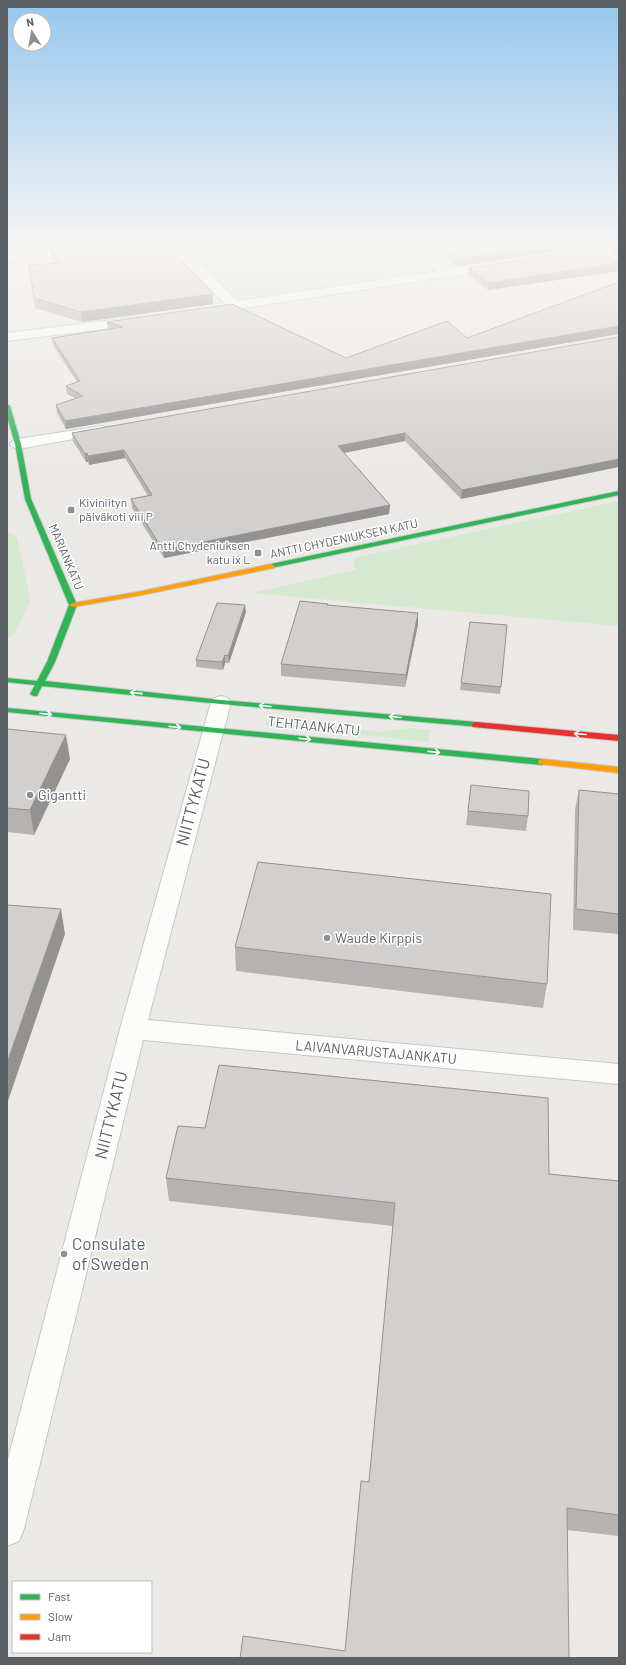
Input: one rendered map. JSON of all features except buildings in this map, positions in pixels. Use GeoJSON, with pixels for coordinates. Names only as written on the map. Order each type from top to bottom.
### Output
{"type":"FeatureCollection","features":[{"type":"Feature","properties":{"kind":"main road","name":"MARIANKATU"},"geometry":{"type":"LineString","coordinates":[[7,406],[18,444],[28,499],[73,605],[51,662],[24,712]]}},
{"type":"Feature","properties":{"kind":"main road","name":"ANTTI CHYDENIUKSEN KATU"},"geometry":{"type":"LineString","coordinates":[[73,605],[137,594],[619,493]]}},
{"type":"Feature","properties":{"kind":"main road","name":"TEHTAANKATU"},"geometry":{"type":"LineString","coordinates":[[7,680],[221,702],[619,738]]}},
{"type":"Feature","properties":{"kind":"main road","name":"TEHTAANKATU"},"geometry":{"type":"LineString","coordinates":[[7,710],[619,770]]}},
{"type":"Feature","properties":{"kind":"street"},"geometry":{"type":"LineString","coordinates":[[7,337],[137,321]]}},
{"type":"Feature","properties":{"kind":"street"},"geometry":{"type":"LineString","coordinates":[[18,444],[116,428]]}},
{"type":"Feature","properties":{"kind":"street","name":"NIITTYKATU"},"geometry":{"type":"LineString","coordinates":[[7,1529],[133,1029],[221,702]]}},
{"type":"Feature","properties":{"kind":"street","name":"LAIVANVARUSTAJANKATU"},"geometry":{"type":"LineString","coordinates":[[133,1029],[619,1074]]}},
{"type":"Feature","properties":{"kind":"green space"},"geometry":{"type":"Polygon","coordinates":[[[619,501],[619,626],[252,593],[356,570],[353,558],[619,501]]]}},
{"type":"Feature","properties":{"kind":"green space"},"geometry":{"type":"Polygon","coordinates":[[[7,532],[17,537],[30,602],[14,634],[7,638],[7,532]]]}},
{"type":"Feature","properties":{"kind":"green space"},"geometry":{"type":"Polygon","coordinates":[[[268,721],[380,732],[409,728],[430,730],[428,742],[266,725],[268,721]]]}},
{"type":"Feature","properties":{"kind":"traffic: fast"},"geometry":{"type":"LineString","coordinates":[[7,406],[18,444],[28,499],[73,605],[51,662],[34,694]]}},
{"type":"Feature","properties":{"kind":"traffic: fast"},"geometry":{"type":"LineString","coordinates":[[271,566],[619,493]]}},
{"type":"Feature","properties":{"kind":"traffic: fast"},"geometry":{"type":"LineString","coordinates":[[7,680],[221,702],[476,725]]}},
{"type":"Feature","properties":{"kind":"traffic: fast"},"geometry":{"type":"LineString","coordinates":[[7,710],[542,762]]}},
{"type":"Feature","properties":{"kind":"traffic: slow"},"geometry":{"type":"LineString","coordinates":[[73,605],[137,594],[271,566]]}},
{"type":"Feature","properties":{"kind":"traffic: slow"},"geometry":{"type":"LineString","coordinates":[[542,762],[619,770]]}},
{"type":"Feature","properties":{"kind":"traffic: jam"},"geometry":{"type":"LineString","coordinates":[[476,725],[619,738]]}},
{"type":"Feature","properties":{"kind":"place","name":"Kiviniityn päiväkoti viii P"},"geometry":{"type":"Point","coordinates":[71,510]}},
{"type":"Feature","properties":{"kind":"place","name":"Antti Chydeniuksen katu ix L"},"geometry":{"type":"Point","coordinates":[258,553]}},
{"type":"Feature","properties":{"kind":"place","name":"Gigantti"},"geometry":{"type":"Point","coordinates":[30,795]}},
{"type":"Feature","properties":{"kind":"place","name":"Waude Kirppis"},"geometry":{"type":"Point","coordinates":[327,938]}},
{"type":"Feature","properties":{"kind":"place","name":"Consulate of Sweden"},"geometry":{"type":"Point","coordinates":[64,1254]}}]}
